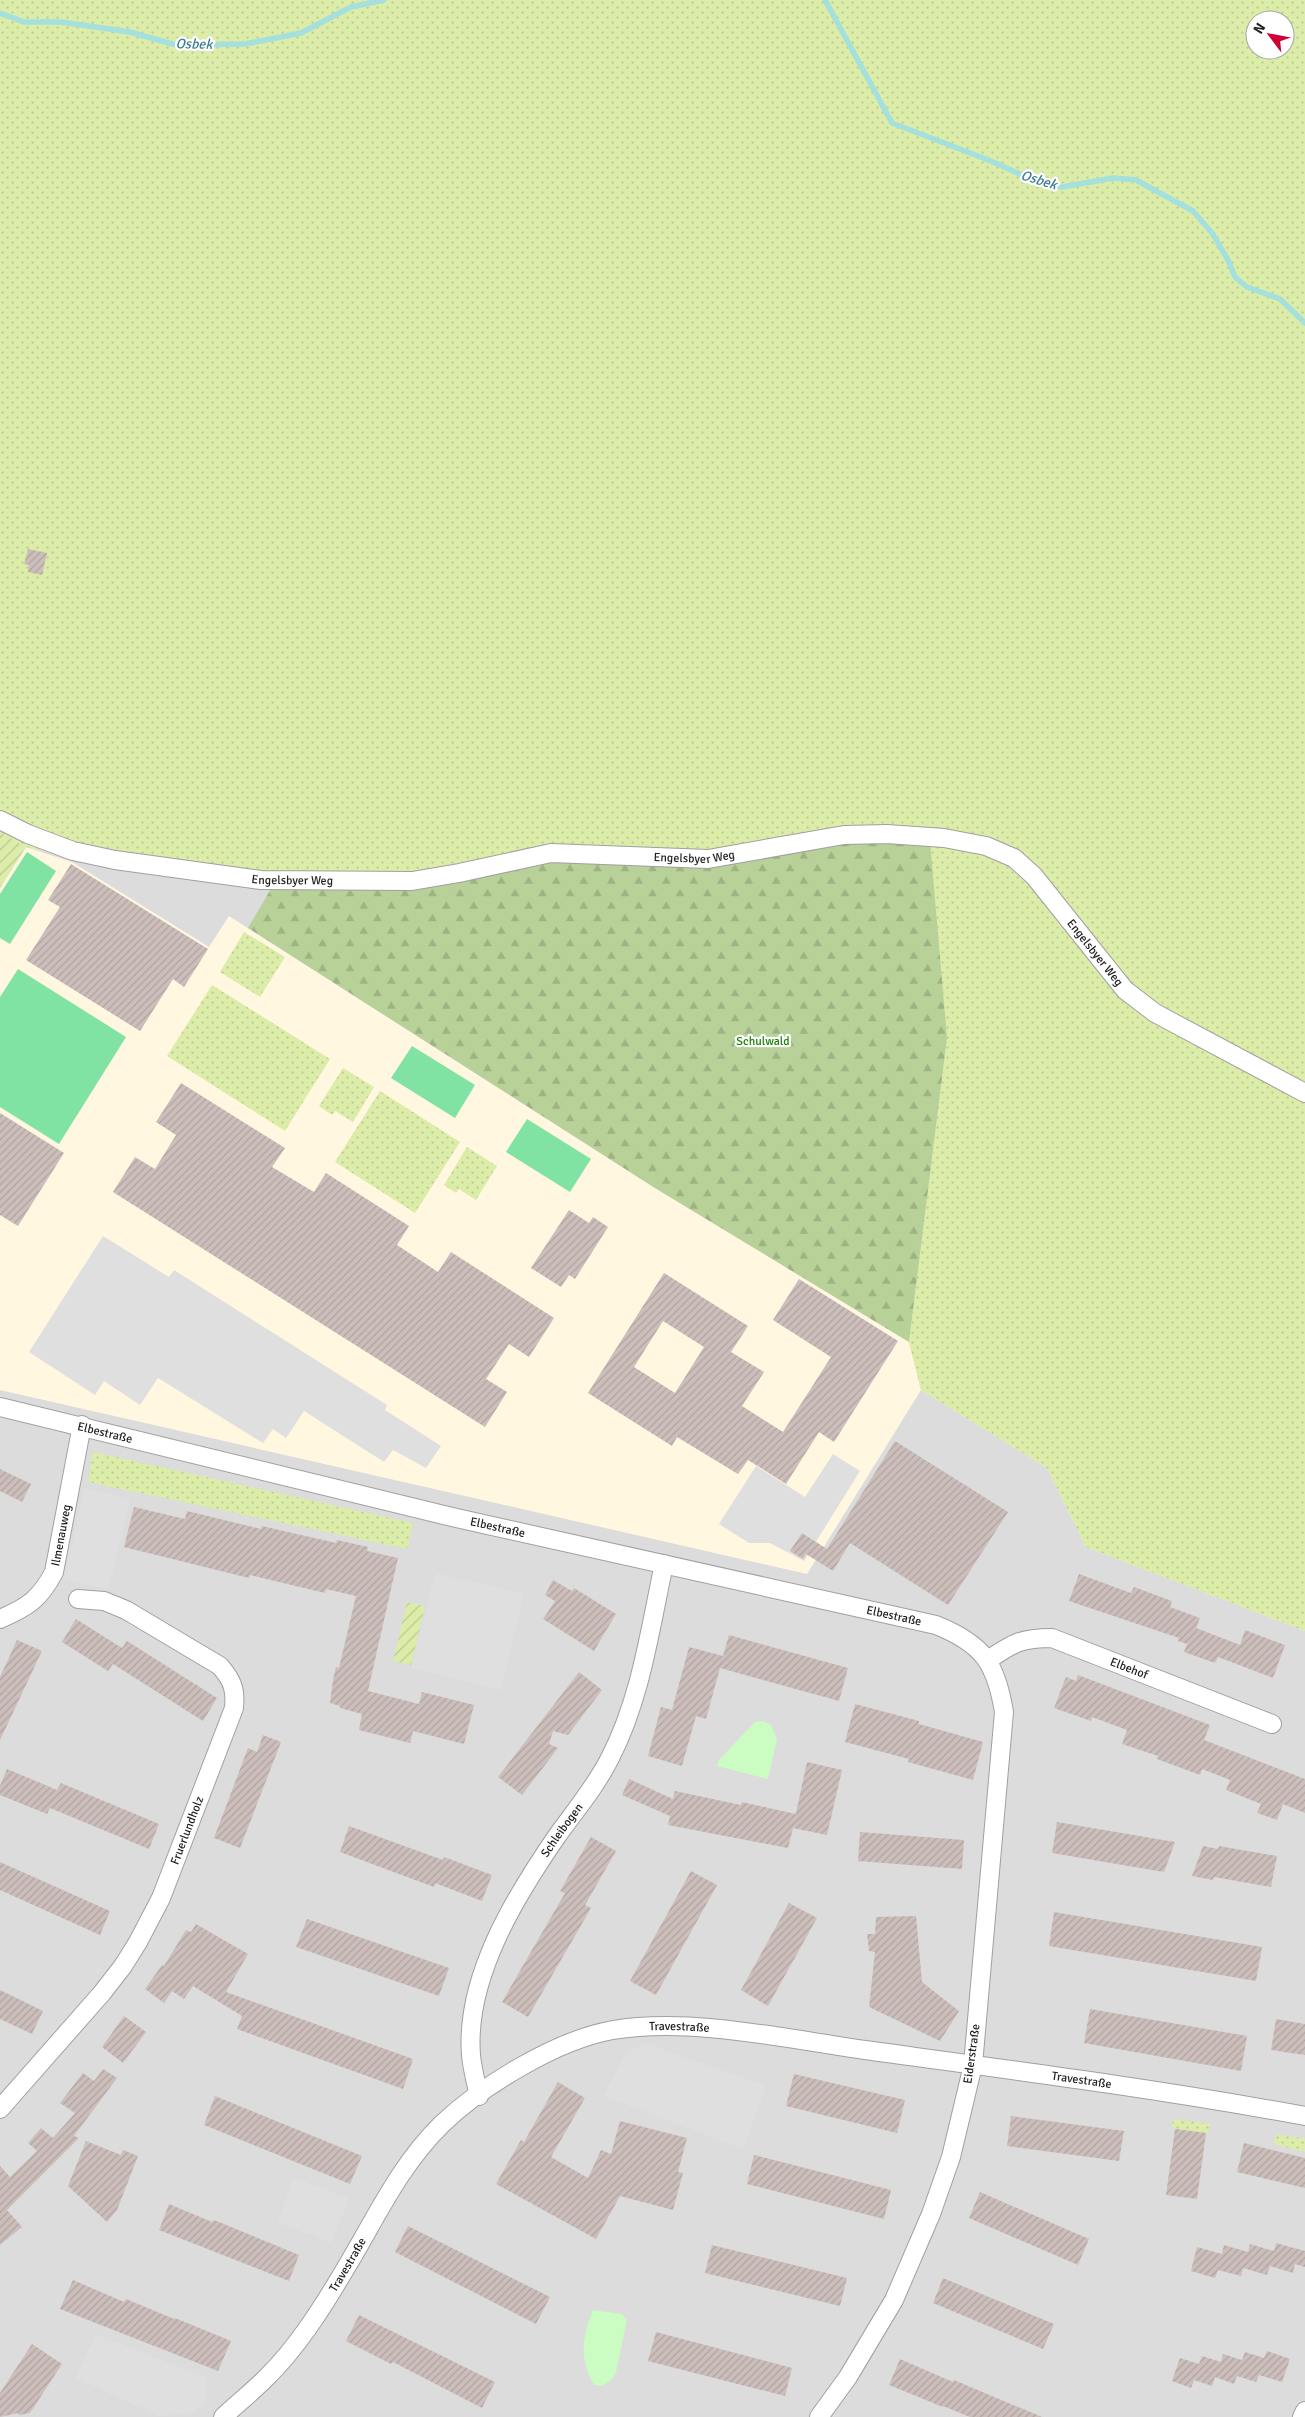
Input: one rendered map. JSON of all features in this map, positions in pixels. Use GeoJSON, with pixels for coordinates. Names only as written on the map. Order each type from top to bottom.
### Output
{"type":"FeatureCollection","features":[{"type":"Feature","properties":{"kind":"street","name":"Engelsbyer Weg"},"geometry":{"type":"LineString","coordinates":[[0,820],[28,834],[73,851],[115,860],[261,880],[412,881],[459,874],[552,853],[708,859],[844,835],[897,834],[944,838],[978,845],[1014,858],[1034,876],[1125,990],[1155,1013],[1305,1093]]}},
{"type":"Feature","properties":{"kind":"street","name":"Elbestraße"},"geometry":{"type":"LineString","coordinates":[[0,1407],[82,1425],[452,1517],[936,1625],[958,1634],[988,1660]]}},
{"type":"Feature","properties":{"kind":"street","name":"Ilmenauweg"},"geometry":{"type":"LineString","coordinates":[[0,1619],[33,1603],[44,1591],[54,1572],[82,1425]]}},
{"type":"Feature","properties":{"kind":"street","name":"Schleibogen"},"geometry":{"type":"LineString","coordinates":[[479,2096],[471,2054],[473,2011],[485,1970],[500,1931],[525,1885],[601,1773],[626,1723],[634,1701],[664,1564]]}},
{"type":"Feature","properties":{"kind":"street","name":"Fruerlundholz"},"geometry":{"type":"LineString","coordinates":[[0,2109],[102,1993],[123,1966],[138,1942],[161,1898],[234,1708],[236,1692],[231,1678],[220,1666],[126,1610],[104,1601],[78,1598]]}},
{"type":"Feature","properties":{"kind":"street","name":"Elbehof"},"geometry":{"type":"LineString","coordinates":[[988,1660],[1015,1642],[1033,1638],[1052,1638],[1272,1724]]}},
{"type":"Feature","properties":{"kind":"street","name":"Eiderstraße"},"geometry":{"type":"LineString","coordinates":[[819,2417],[876,2334],[914,2257],[951,2157],[973,2065],[1004,1712],[999,1682],[988,1660]]}},
{"type":"Feature","properties":{"kind":"street","name":"Travestraße"},"geometry":{"type":"LineString","coordinates":[[223,2417],[266,2378],[310,2324],[349,2264],[385,2198],[407,2164],[444,2123],[531,2060],[562,2046],[611,2031],[660,2026],[709,2028],[973,2065],[1305,2116]]}},
{"type":"Feature","properties":{"kind":"street"},"geometry":{"type":"LineString","coordinates":[[1302,2417],[1305,2411]]}},
{"type":"Feature","properties":{"kind":"shaded area"},"geometry":{"type":"Polygon","coordinates":[[[26,847],[111,866],[272,887],[249,928],[909,1342],[921,1390],[1047,1468],[1086,1547],[1305,1631],[1305,2417],[0,2417],[0,888],[26,847]]]}},
{"type":"Feature","properties":{"kind":"shaded area"},"geometry":{"type":"Polygon","coordinates":[[[26,847],[72,862],[209,947],[229,916],[655,1188],[909,1342],[921,1390],[807,1574],[0,1390],[0,888],[26,847]]]}},
{"type":"Feature","properties":{"kind":"shaded area"},"geometry":{"type":"Polygon","coordinates":[[[103,1236],[169,1277],[174,1270],[387,1405],[385,1410],[441,1446],[426,1468],[393,1450],[384,1462],[304,1411],[286,1438],[273,1429],[263,1443],[158,1378],[140,1405],[104,1381],[95,1395],[29,1352],[103,1236]]]}},
{"type":"Feature","properties":{"kind":"shaded area"},"geometry":{"type":"Polygon","coordinates":[[[833,1454],[860,1471],[804,1561],[770,1543],[749,1543],[719,1524],[756,1466],[805,1497],[833,1454]]]}},
{"type":"Feature","properties":{"kind":"shaded area"},"geometry":{"type":"Polygon","coordinates":[[[84,1488],[130,1498],[109,1589],[64,1580],[84,1488]]]}},
{"type":"Feature","properties":{"kind":"shaded area"},"geometry":{"type":"Polygon","coordinates":[[[435,1573],[524,1594],[501,1690],[411,1668],[435,1573]]]}},
{"type":"Feature","properties":{"kind":"shaded area"},"geometry":{"type":"Polygon","coordinates":[[[646,2043],[766,2086],[743,2149],[604,2096],[626,2053],[646,2043]]]}},
{"type":"Feature","properties":{"kind":"shaded area"},"geometry":{"type":"Polygon","coordinates":[[[294,2177],[349,2199],[332,2243],[277,2222],[294,2177]]]}},
{"type":"Feature","properties":{"kind":"shaded area"},"geometry":{"type":"Polygon","coordinates":[[[96,2334],[207,2378],[205,2404],[188,2414],[159,2416],[76,2378],[96,2334]]]}},
{"type":"Feature","properties":{"kind":"green space"},"geometry":{"type":"Polygon","coordinates":[[[0,0],[1305,0],[1305,1631],[1086,1547],[1047,1468],[921,1390],[909,1342],[947,1038],[459,880],[111,866],[26,847],[0,832],[0,0]]]}},
{"type":"Feature","properties":{"kind":"green space"},"geometry":{"type":"Polygon","coordinates":[[[0,832],[26,847],[0,888],[0,832]]]}},
{"type":"Feature","properties":{"kind":"green space","name":"Schulwald"},"geometry":{"type":"Polygon","coordinates":[[[843,840],[930,841],[947,1038],[909,1342],[655,1188],[248,928],[272,887],[556,860],[694,866],[843,840]]]}},
{"type":"Feature","properties":{"kind":"green space"},"geometry":{"type":"Polygon","coordinates":[[[27,852],[56,871],[10,944],[0,938],[0,894],[27,852]]]}},
{"type":"Feature","properties":{"kind":"green space"},"geometry":{"type":"Polygon","coordinates":[[[244,932],[285,957],[260,997],[220,972],[244,932]]]}},
{"type":"Feature","properties":{"kind":"green space"},"geometry":{"type":"Polygon","coordinates":[[[18,969],[126,1037],[59,1144],[0,1107],[0,997],[18,969]]]}},
{"type":"Feature","properties":{"kind":"green space"},"geometry":{"type":"Polygon","coordinates":[[[212,985],[330,1059],[285,1131],[167,1056],[212,985]]]}},
{"type":"Feature","properties":{"kind":"green space"},"geometry":{"type":"Polygon","coordinates":[[[412,1046],[475,1085],[455,1118],[391,1078],[412,1046]]]}},
{"type":"Feature","properties":{"kind":"green space"},"geometry":{"type":"Polygon","coordinates":[[[343,1068],[374,1087],[353,1122],[335,1111],[332,1115],[319,1106],[343,1068]]]}},
{"type":"Feature","properties":{"kind":"green space"},"geometry":{"type":"Polygon","coordinates":[[[380,1091],[460,1142],[415,1213],[335,1162],[380,1091]]]}},
{"type":"Feature","properties":{"kind":"green space"},"geometry":{"type":"Polygon","coordinates":[[[527,1119],[591,1159],[570,1192],[506,1152],[527,1119]]]}},
{"type":"Feature","properties":{"kind":"green space"},"geometry":{"type":"Polygon","coordinates":[[[467,1147],[497,1166],[476,1200],[459,1189],[456,1193],[444,1185],[467,1147]]]}},
{"type":"Feature","properties":{"kind":"green space"},"geometry":{"type":"Polygon","coordinates":[[[93,1452],[413,1523],[407,1549],[88,1482],[93,1452]]]}},
{"type":"Feature","properties":{"kind":"green space"},"geometry":{"type":"Polygon","coordinates":[[[407,1602],[425,1606],[411,1665],[393,1661],[407,1602]]]}},
{"type":"Feature","properties":{"kind":"green space"},"geometry":{"type":"Polygon","coordinates":[[[763,1721],[771,1725],[777,1739],[768,1779],[717,1766],[719,1760],[755,1722],[763,1721]]]}},
{"type":"Feature","properties":{"kind":"green space"},"geometry":{"type":"Polygon","coordinates":[[[1173,2119],[1210,2124],[1208,2133],[1172,2128],[1173,2119]]]}},
{"type":"Feature","properties":{"kind":"green space"},"geometry":{"type":"Polygon","coordinates":[[[1276,2134],[1305,2139],[1305,2152],[1274,2144],[1276,2134]]]}},
{"type":"Feature","properties":{"kind":"green space"},"geometry":{"type":"Polygon","coordinates":[[[593,2310],[622,2314],[627,2320],[616,2372],[612,2379],[602,2386],[594,2385],[584,2357],[586,2330],[593,2310]]]}},
{"type":"Feature","properties":{"kind":"building"},"geometry":{"type":"Polygon","coordinates":[[[28,549],[47,553],[42,575],[28,572],[29,565],[24,564],[28,549]]]}},
{"type":"Feature","properties":{"kind":"building"},"geometry":{"type":"Polygon","coordinates":[[[71,864],[208,949],[184,987],[173,979],[140,1031],[26,960],[60,907],[48,900],[71,864]]]}},
{"type":"Feature","properties":{"kind":"building"},"geometry":{"type":"Polygon","coordinates":[[[181,1083],[285,1148],[272,1167],[314,1192],[326,1173],[409,1226],[397,1245],[438,1272],[451,1252],[554,1318],[529,1357],[509,1344],[486,1379],[507,1392],[485,1427],[113,1192],[135,1157],[155,1169],[176,1135],[156,1122],[181,1083]]]}},
{"type":"Feature","properties":{"kind":"building"},"geometry":{"type":"Polygon","coordinates":[[[0,1113],[64,1153],[18,1226],[0,1215],[0,1113]]]}},
{"type":"Feature","properties":{"kind":"building"},"geometry":{"type":"Polygon","coordinates":[[[569,1210],[589,1223],[593,1217],[608,1227],[575,1279],[569,1275],[561,1287],[531,1268],[569,1210]]]}},
{"type":"Feature","properties":{"kind":"building"},"geometry":{"type":"Polygon","coordinates":[[[664,1273],[748,1326],[731,1352],[764,1372],[742,1406],[783,1432],[831,1357],[773,1320],[799,1279],[898,1341],[834,1442],[819,1432],[786,1484],[748,1460],[738,1474],[677,1437],[672,1446],[588,1393],[664,1273]],[[663,1321],[634,1367],[675,1393],[704,1347],[663,1321]]]}},
{"type":"Feature","properties":{"kind":"building"},"geometry":{"type":"Polygon","coordinates":[[[895,1441],[1008,1512],[948,1605],[850,1543],[833,1571],[806,1554],[803,1559],[790,1551],[802,1533],[827,1549],[895,1441]]]}},
{"type":"Feature","properties":{"kind":"building"},"geometry":{"type":"Polygon","coordinates":[[[0,1469],[31,1484],[22,1502],[0,1491],[0,1469]]]}},
{"type":"Feature","properties":{"kind":"building"},"geometry":{"type":"Polygon","coordinates":[[[134,1507],[185,1519],[187,1511],[261,1529],[262,1526],[336,1543],[337,1540],[368,1547],[367,1551],[398,1558],[368,1691],[419,1704],[422,1692],[474,1705],[464,1744],[413,1731],[410,1743],[359,1730],[362,1714],[330,1703],[336,1667],[339,1668],[356,1596],[326,1589],[325,1593],[250,1575],[249,1578],[124,1547],[134,1507]]]}},
{"type":"Feature","properties":{"kind":"building"},"geometry":{"type":"Polygon","coordinates":[[[1079,1574],[1131,1593],[1134,1587],[1172,1601],[1170,1607],[1200,1618],[1196,1628],[1240,1645],[1245,1630],[1285,1645],[1273,1678],[1218,1657],[1215,1663],[1184,1652],[1187,1644],[1178,1641],[1179,1638],[1069,1601],[1079,1574]]]}},
{"type":"Feature","properties":{"kind":"building"},"geometry":{"type":"Polygon","coordinates":[[[553,1580],[572,1591],[574,1588],[616,1614],[594,1651],[543,1619],[555,1601],[545,1595],[553,1580]]]}},
{"type":"Feature","properties":{"kind":"building"},"geometry":{"type":"Polygon","coordinates":[[[76,1619],[122,1648],[127,1641],[217,1698],[203,1721],[113,1664],[108,1671],[62,1642],[76,1619]]]}},
{"type":"Feature","properties":{"kind":"building"},"geometry":{"type":"Polygon","coordinates":[[[729,1635],[848,1668],[839,1701],[720,1668],[706,1719],[696,1716],[682,1766],[648,1756],[661,1707],[672,1710],[689,1647],[723,1656],[729,1635]]]}},
{"type":"Feature","properties":{"kind":"building"},"geometry":{"type":"Polygon","coordinates":[[[17,1640],[42,1651],[0,1740],[0,1677],[17,1640]]]}},
{"type":"Feature","properties":{"kind":"building"},"geometry":{"type":"Polygon","coordinates":[[[579,1672],[602,1690],[568,1735],[553,1731],[549,1744],[558,1748],[522,1795],[498,1777],[579,1672]]]}},
{"type":"Feature","properties":{"kind":"building"},"geometry":{"type":"Polygon","coordinates":[[[1078,1675],[1210,1725],[1204,1740],[1305,1779],[1305,1813],[1283,1804],[1277,1820],[1257,1813],[1261,1804],[1226,1790],[1230,1780],[1202,1769],[1200,1775],[1157,1759],[1158,1756],[1122,1744],[1127,1730],[1092,1717],[1091,1721],[1054,1708],[1066,1677],[1076,1681],[1078,1675]]]}},
{"type":"Feature","properties":{"kind":"building"},"geometry":{"type":"Polygon","coordinates":[[[855,1704],[919,1721],[919,1724],[983,1742],[973,1780],[908,1762],[909,1759],[845,1742],[855,1704]]]}},
{"type":"Feature","properties":{"kind":"building"},"geometry":{"type":"Polygon","coordinates":[[[263,1735],[281,1742],[240,1848],[214,1838],[248,1748],[257,1752],[263,1735]]]}},
{"type":"Feature","properties":{"kind":"building"},"geometry":{"type":"Polygon","coordinates":[[[807,1762],[842,1770],[827,1835],[793,1828],[788,1848],[668,1825],[670,1816],[622,1795],[629,1779],[673,1799],[675,1791],[741,1805],[742,1802],[796,1814],[807,1762]]]}},
{"type":"Feature","properties":{"kind":"building"},"geometry":{"type":"Polygon","coordinates":[[[7,1769],[57,1790],[61,1783],[159,1824],[149,1849],[50,1808],[47,1814],[0,1795],[0,1786],[7,1769]]]}},
{"type":"Feature","properties":{"kind":"building"},"geometry":{"type":"Polygon","coordinates":[[[1057,1822],[1175,1842],[1164,1872],[1052,1853],[1057,1822]]]}},
{"type":"Feature","properties":{"kind":"building"},"geometry":{"type":"Polygon","coordinates":[[[349,1826],[443,1860],[444,1857],[492,1875],[482,1901],[435,1883],[434,1887],[340,1852],[349,1826]]]}},
{"type":"Feature","properties":{"kind":"building"},"geometry":{"type":"Polygon","coordinates":[[[860,1832],[964,1840],[962,1869],[858,1861],[860,1832]]]}},
{"type":"Feature","properties":{"kind":"building"},"geometry":{"type":"Polygon","coordinates":[[[591,1837],[616,1851],[585,1905],[591,1908],[528,2017],[502,2002],[565,1893],[560,1891],[591,1837]]]}},
{"type":"Feature","properties":{"kind":"building"},"geometry":{"type":"Polygon","coordinates":[[[1203,1846],[1218,1849],[1219,1846],[1277,1856],[1271,1887],[1214,1877],[1213,1880],[1192,1876],[1203,1846]]]}},
{"type":"Feature","properties":{"kind":"building"},"geometry":{"type":"Polygon","coordinates":[[[0,1862],[110,1911],[100,1935],[0,1890],[0,1862]]]}},
{"type":"Feature","properties":{"kind":"building"},"geometry":{"type":"Polygon","coordinates":[[[691,1871],[717,1885],[656,1995],[630,1981],[691,1871]]]}},
{"type":"Feature","properties":{"kind":"building"},"geometry":{"type":"Polygon","coordinates":[[[789,1903],[817,1918],[768,2006],[741,1990],[789,1903]]]}},
{"type":"Feature","properties":{"kind":"building"},"geometry":{"type":"Polygon","coordinates":[[[1054,1912],[1262,1947],[1256,1981],[1049,1946],[1054,1912]]]}},
{"type":"Feature","properties":{"kind":"building"},"geometry":{"type":"Polygon","coordinates":[[[916,1916],[922,1982],[959,2011],[940,2041],[869,2007],[875,1952],[869,1951],[867,1934],[875,1934],[876,1917],[916,1916]]]}},
{"type":"Feature","properties":{"kind":"building"},"geometry":{"type":"Polygon","coordinates":[[[307,1919],[449,1968],[439,1996],[296,1947],[307,1919]]]}},
{"type":"Feature","properties":{"kind":"building"},"geometry":{"type":"Polygon","coordinates":[[[196,1924],[248,1954],[226,1992],[413,2059],[403,2089],[237,2029],[242,2016],[193,1986],[184,1999],[172,1991],[164,2003],[145,1989],[162,1965],[164,1966],[186,1930],[191,1932],[196,1924]]]}},
{"type":"Feature","properties":{"kind":"building"},"geometry":{"type":"Polygon","coordinates":[[[0,1990],[43,2011],[32,2034],[0,2019],[0,1990]]]}},
{"type":"Feature","properties":{"kind":"building"},"geometry":{"type":"Polygon","coordinates":[[[1090,2009],[1247,2036],[1241,2071],[1084,2043],[1090,2009]]]}},
{"type":"Feature","properties":{"kind":"building"},"geometry":{"type":"Polygon","coordinates":[[[124,2016],[146,2032],[123,2063],[102,2047],[124,2016]]]}},
{"type":"Feature","properties":{"kind":"building"},"geometry":{"type":"Polygon","coordinates":[[[1276,2019],[1305,2024],[1305,2055],[1271,2050],[1276,2019]]]}},
{"type":"Feature","properties":{"kind":"building"},"geometry":{"type":"Polygon","coordinates":[[[103,2069],[117,2078],[74,2136],[79,2138],[7,2210],[22,2227],[0,2245],[0,2166],[10,2177],[37,2151],[28,2143],[41,2128],[53,2138],[75,2113],[60,2103],[83,2073],[94,2081],[103,2069]]]}},
{"type":"Feature","properties":{"kind":"building"},"geometry":{"type":"Polygon","coordinates":[[[794,2074],[905,2100],[897,2133],[786,2106],[794,2074]]]}},
{"type":"Feature","properties":{"kind":"building"},"geometry":{"type":"Polygon","coordinates":[[[558,2082],[585,2098],[551,2157],[588,2178],[601,2150],[611,2154],[620,2121],[687,2138],[678,2172],[683,2173],[673,2210],[620,2196],[596,2239],[496,2184],[521,2140],[524,2142],[558,2082]]]}},
{"type":"Feature","properties":{"kind":"building"},"geometry":{"type":"Polygon","coordinates":[[[215,2096],[362,2156],[350,2184],[204,2125],[215,2096]]]}},
{"type":"Feature","properties":{"kind":"building"},"geometry":{"type":"Polygon","coordinates":[[[1011,2116],[1124,2131],[1119,2161],[1007,2146],[1011,2116]]]}},
{"type":"Feature","properties":{"kind":"building"},"geometry":{"type":"Polygon","coordinates":[[[1175,2129],[1206,2133],[1197,2199],[1166,2195],[1175,2129]]]}},
{"type":"Feature","properties":{"kind":"building"},"geometry":{"type":"Polygon","coordinates":[[[86,2141],[121,2155],[123,2150],[138,2156],[117,2210],[107,2222],[68,2186],[86,2141]]]}},
{"type":"Feature","properties":{"kind":"building"},"geometry":{"type":"Polygon","coordinates":[[[1244,2143],[1305,2158],[1305,2188],[1237,2172],[1244,2143]]]}},
{"type":"Feature","properties":{"kind":"building"},"geometry":{"type":"Polygon","coordinates":[[[754,2155],[891,2190],[884,2219],[747,2184],[754,2155]]]}},
{"type":"Feature","properties":{"kind":"building"},"geometry":{"type":"Polygon","coordinates":[[[980,2192],[1089,2239],[1078,2265],[969,2218],[980,2192]]]}},
{"type":"Feature","properties":{"kind":"building"},"geometry":{"type":"Polygon","coordinates":[[[169,2204],[212,2222],[214,2220],[299,2255],[289,2281],[159,2230],[169,2204]]]}},
{"type":"Feature","properties":{"kind":"building"},"geometry":{"type":"Polygon","coordinates":[[[408,2226],[550,2297],[536,2324],[395,2252],[408,2226]]]}},
{"type":"Feature","properties":{"kind":"building"},"geometry":{"type":"Polygon","coordinates":[[[1276,2243],[1305,2251],[1305,2267],[1295,2264],[1293,2273],[1270,2266],[1267,2275],[1243,2268],[1241,2276],[1218,2270],[1215,2278],[1191,2271],[1197,2247],[1222,2254],[1224,2245],[1248,2252],[1250,2244],[1274,2251],[1276,2243]]]}},
{"type":"Feature","properties":{"kind":"building"},"geometry":{"type":"Polygon","coordinates":[[[712,2245],[847,2278],[840,2306],[705,2273],[712,2245]]]}},
{"type":"Feature","properties":{"kind":"building"},"geometry":{"type":"Polygon","coordinates":[[[943,2278],[1054,2324],[1043,2349],[933,2303],[943,2278]]]}},
{"type":"Feature","properties":{"kind":"building"},"geometry":{"type":"Polygon","coordinates":[[[73,2280],[124,2302],[126,2299],[231,2341],[218,2371],[60,2309],[73,2280]]]}},
{"type":"Feature","properties":{"kind":"building"},"geometry":{"type":"Polygon","coordinates":[[[359,2315],[495,2382],[482,2408],[393,2362],[391,2364],[346,2341],[359,2315]]]}},
{"type":"Feature","properties":{"kind":"building"},"geometry":{"type":"Polygon","coordinates":[[[656,2332],[792,2368],[785,2396],[648,2361],[656,2332]]]}},
{"type":"Feature","properties":{"kind":"building"},"geometry":{"type":"Polygon","coordinates":[[[32,2344],[62,2364],[30,2413],[19,2415],[18,2413],[0,2417],[0,2393],[32,2344]]]}},
{"type":"Feature","properties":{"kind":"building"},"geometry":{"type":"Polygon","coordinates":[[[1267,2351],[1290,2359],[1282,2382],[1259,2375],[1256,2382],[1237,2376],[1234,2384],[1215,2377],[1212,2386],[1194,2380],[1191,2388],[1172,2381],[1180,2358],[1199,2364],[1202,2356],[1221,2362],[1223,2354],[1242,2360],[1245,2352],[1264,2358],[1267,2351]]]}},
{"type":"Feature","properties":{"kind":"building"},"geometry":{"type":"Polygon","coordinates":[[[900,2359],[1042,2417],[970,2417],[889,2385],[900,2359]]]}},
{"type":"Feature","properties":{"kind":"waterway","name":"Osbek"},"geometry":{"type":"LineString","coordinates":[[0,13],[24,22],[61,22],[130,32],[176,45],[245,44],[301,33],[351,7],[384,0]]}},
{"type":"Feature","properties":{"kind":"waterway","name":"Osbek"},"geometry":{"type":"LineString","coordinates":[[825,0],[892,123],[991,161],[1042,184],[1062,187],[1113,178],[1136,180],[1193,211],[1212,233],[1228,260],[1235,277],[1247,287],[1280,299],[1305,323]]}}]}
